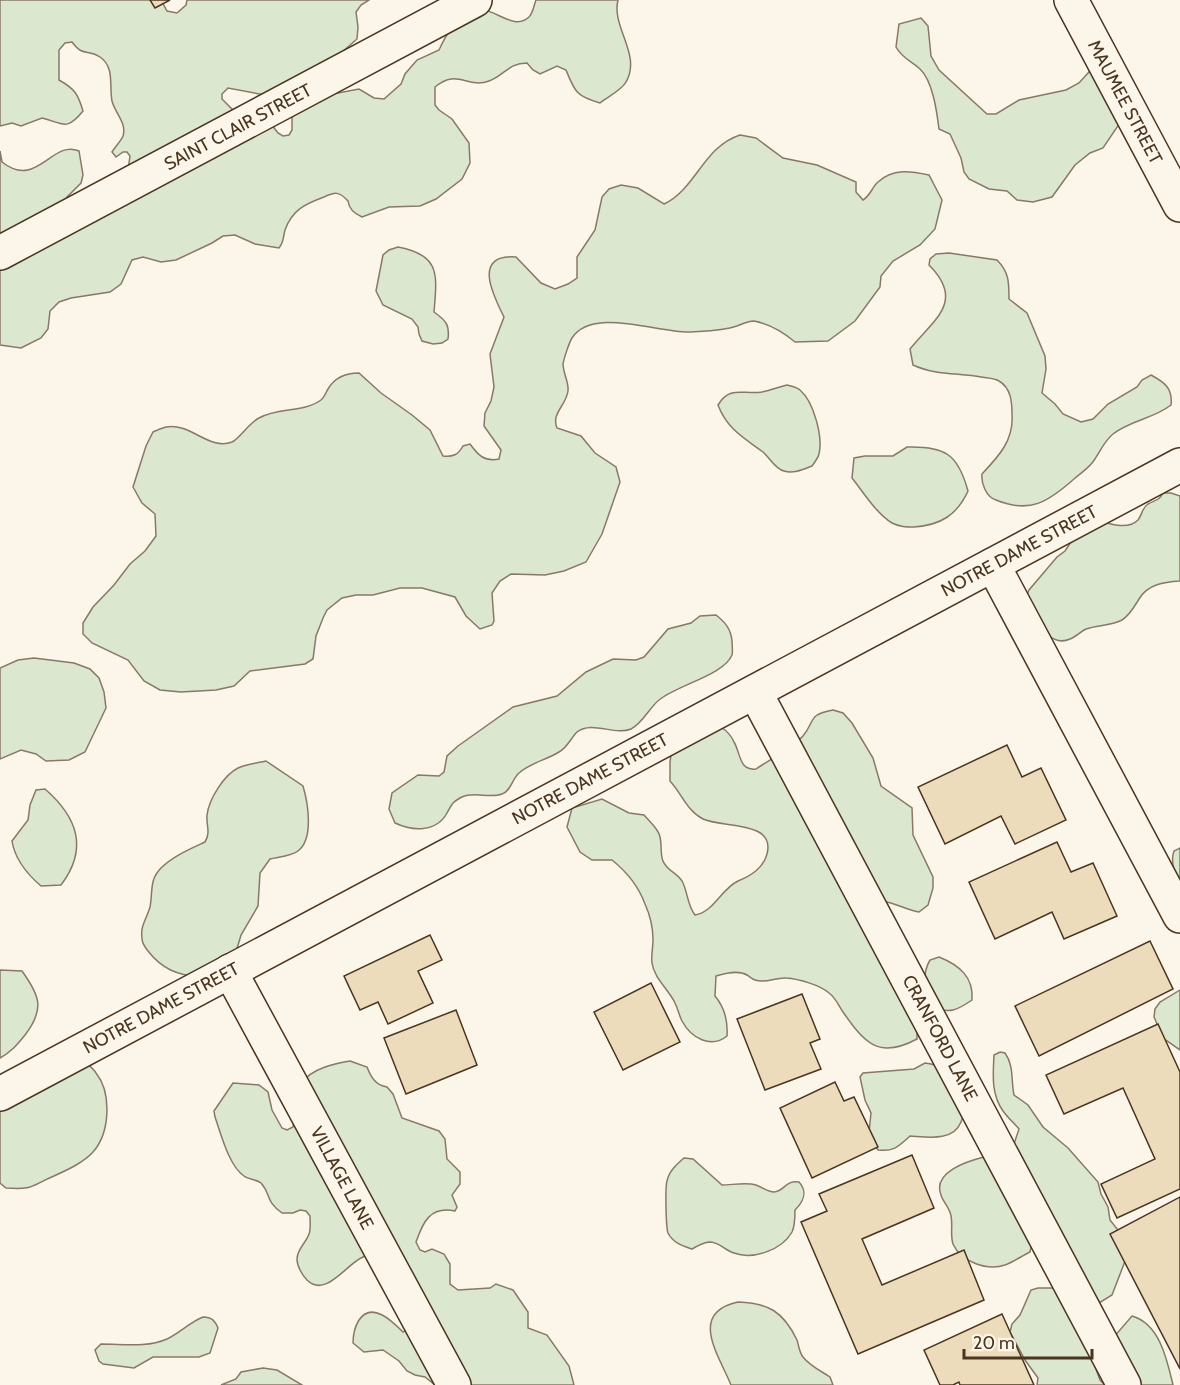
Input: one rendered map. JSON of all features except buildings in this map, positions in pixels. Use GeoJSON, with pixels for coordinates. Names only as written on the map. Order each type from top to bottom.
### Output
{"type":"FeatureCollection","features":[{"type":"Feature","properties":{"kind":"street","name":"SAINT CLAIR STREET"},"geometry":{"type":"LineString","coordinates":[[0,254],[475,0]]}},
{"type":"Feature","properties":{"kind":"street","name":"MAUMEE STREET"},"geometry":{"type":"LineString","coordinates":[[1071,0],[1180,205]]}},
{"type":"Feature","properties":{"kind":"street","name":"NOTRE DAME STREET"},"geometry":{"type":"LineString","coordinates":[[0,1094],[1180,465]]}},
{"type":"Feature","properties":{"kind":"street"},"geometry":{"type":"LineString","coordinates":[[993,565],[1180,916]]}},
{"type":"Feature","properties":{"kind":"street","name":"CRANFORD LANE"},"geometry":{"type":"LineString","coordinates":[[755,692],[1124,1385]]}},
{"type":"Feature","properties":{"kind":"street","name":"VILLAGE LANE"},"geometry":{"type":"LineString","coordinates":[[230,971],[454,1385]]}},
{"type":"Feature","properties":{"kind":"green space"},"geometry":{"type":"Polygon","coordinates":[[[0,0],[161,0],[167,11],[177,13],[186,5],[187,0],[369,0],[356,12],[357,39],[333,60],[265,95],[228,88],[222,94],[222,99],[234,111],[271,124],[283,136],[289,135],[292,130],[292,115],[322,96],[359,89],[374,98],[384,99],[401,84],[405,74],[417,60],[439,50],[448,33],[460,18],[479,9],[516,22],[529,17],[536,0],[618,0],[619,20],[631,62],[630,72],[624,85],[600,103],[577,92],[566,70],[557,66],[540,74],[527,63],[515,65],[499,76],[481,83],[456,79],[443,82],[435,87],[435,105],[452,119],[469,143],[470,163],[462,179],[436,199],[420,206],[389,207],[362,217],[353,211],[345,198],[334,193],[311,202],[291,217],[279,248],[255,244],[235,235],[223,236],[176,260],[161,262],[143,257],[132,260],[121,284],[110,292],[59,302],[50,311],[48,329],[41,338],[21,348],[0,345],[0,151],[2,162],[14,169],[25,170],[35,168],[60,152],[69,149],[79,151],[83,175],[81,183],[67,197],[51,226],[128,170],[130,156],[127,152],[123,152],[116,157],[112,152],[124,131],[112,101],[108,66],[100,57],[80,50],[72,42],[65,43],[59,50],[59,80],[75,92],[79,100],[83,111],[77,118],[68,124],[42,118],[21,126],[12,123],[0,126],[0,0]]]}},
{"type":"Feature","properties":{"kind":"green space"},"geometry":{"type":"Polygon","coordinates":[[[921,18],[928,26],[931,56],[939,70],[987,114],[996,114],[1019,100],[1066,90],[1079,83],[1089,72],[1110,67],[1126,114],[1103,148],[1090,153],[1075,165],[1052,197],[1033,202],[1017,200],[1007,191],[989,189],[969,179],[964,172],[961,158],[950,134],[939,129],[934,98],[928,81],[920,69],[904,57],[896,47],[899,24],[921,18]]]}},
{"type":"Feature","properties":{"kind":"green space"},"geometry":{"type":"Polygon","coordinates":[[[740,135],[756,138],[783,158],[817,165],[856,182],[856,192],[863,200],[878,182],[890,174],[909,172],[929,175],[942,200],[935,229],[920,245],[893,261],[881,276],[880,287],[855,321],[828,341],[795,342],[776,329],[754,321],[726,329],[691,332],[628,324],[595,324],[582,329],[572,338],[563,364],[568,391],[557,414],[557,428],[581,436],[595,453],[616,467],[620,482],[602,534],[586,562],[564,571],[545,575],[511,574],[500,581],[492,593],[494,621],[492,625],[480,629],[466,616],[455,597],[422,588],[400,588],[373,595],[342,598],[327,610],[323,618],[316,636],[313,659],[305,664],[250,671],[234,686],[216,690],[181,692],[160,690],[144,681],[128,660],[92,643],[83,634],[83,623],[93,607],[156,536],[155,514],[142,503],[133,487],[153,432],[166,427],[183,428],[215,443],[232,442],[259,418],[274,412],[314,404],[322,399],[338,379],[359,373],[381,393],[430,430],[443,456],[455,455],[463,446],[470,444],[482,457],[499,459],[501,450],[484,426],[485,413],[494,387],[490,354],[504,317],[489,278],[494,262],[502,258],[516,257],[541,283],[555,289],[568,284],[577,278],[577,257],[595,230],[602,197],[609,189],[621,185],[638,188],[664,204],[684,189],[717,149],[740,135]]]}},
{"type":"Feature","properties":{"kind":"green space"},"geometry":{"type":"Polygon","coordinates":[[[398,247],[422,255],[433,269],[436,287],[434,312],[444,320],[448,330],[448,339],[442,343],[433,344],[422,341],[418,327],[412,319],[383,305],[376,291],[383,255],[398,247]]]}},
{"type":"Feature","properties":{"kind":"green space"},"geometry":{"type":"Polygon","coordinates":[[[949,253],[997,260],[1001,264],[1008,278],[1009,299],[1027,313],[1045,356],[1046,369],[1042,393],[1063,414],[1081,422],[1093,419],[1108,404],[1137,387],[1142,380],[1151,375],[1167,386],[1171,394],[1171,405],[1113,434],[1088,467],[1047,499],[1029,506],[1019,506],[989,496],[982,481],[982,474],[1004,447],[1011,432],[1011,400],[1006,387],[995,379],[938,372],[913,365],[910,349],[936,319],[945,300],[945,290],[940,278],[929,265],[930,259],[936,254],[949,253]]]}},
{"type":"Feature","properties":{"kind":"green space"},"geometry":{"type":"Polygon","coordinates":[[[787,385],[799,389],[805,395],[813,411],[820,439],[819,454],[812,466],[791,472],[778,468],[763,452],[737,432],[726,421],[718,405],[732,393],[762,392],[787,385]]]}},
{"type":"Feature","properties":{"kind":"green space"},"geometry":{"type":"Polygon","coordinates":[[[907,447],[931,448],[940,451],[948,455],[960,468],[968,491],[959,506],[940,521],[914,527],[892,523],[875,508],[852,478],[854,458],[893,456],[907,447]]]}},
{"type":"Feature","properties":{"kind":"green space"},"geometry":{"type":"Polygon","coordinates":[[[1163,493],[1180,496],[1180,581],[1162,583],[1147,590],[1132,611],[1118,622],[1086,629],[1062,641],[1049,636],[1024,602],[1029,590],[1057,557],[1065,551],[1077,533],[1095,520],[1123,526],[1134,523],[1146,506],[1163,493]]]}},
{"type":"Feature","properties":{"kind":"green space"},"geometry":{"type":"Polygon","coordinates":[[[716,615],[727,626],[731,637],[732,655],[727,662],[710,674],[659,700],[635,727],[625,731],[590,727],[583,729],[577,732],[562,750],[519,773],[505,792],[492,796],[467,795],[462,797],[456,800],[442,820],[430,827],[416,829],[395,823],[389,809],[392,793],[418,775],[439,776],[444,772],[447,756],[513,707],[557,696],[586,672],[613,659],[636,660],[644,657],[668,629],[691,623],[700,616],[716,615]]]}},
{"type":"Feature","properties":{"kind":"green space"},"geometry":{"type":"Polygon","coordinates":[[[34,658],[74,663],[90,669],[99,678],[104,692],[106,708],[85,752],[69,760],[46,761],[36,754],[21,750],[0,759],[0,668],[18,660],[34,658]]]}},
{"type":"Feature","properties":{"kind":"green space"},"geometry":{"type":"Polygon","coordinates":[[[833,710],[843,713],[852,723],[873,758],[881,786],[912,808],[913,835],[933,877],[933,888],[928,905],[919,912],[886,901],[874,900],[917,1016],[917,1039],[892,1048],[873,1045],[858,1032],[833,997],[820,987],[786,978],[759,981],[736,972],[716,976],[715,996],[725,1015],[727,1036],[714,1042],[702,1040],[686,1027],[676,1005],[653,968],[652,926],[639,891],[627,874],[612,860],[592,860],[580,852],[567,827],[572,808],[602,799],[629,813],[644,815],[659,834],[663,861],[682,881],[690,907],[695,915],[702,913],[732,885],[759,868],[767,854],[768,843],[763,835],[755,830],[711,822],[697,816],[670,781],[672,748],[721,727],[732,737],[743,764],[750,769],[756,769],[799,740],[816,716],[833,710]]]}},
{"type":"Feature","properties":{"kind":"green space"},"geometry":{"type":"Polygon","coordinates":[[[266,761],[303,786],[307,802],[308,830],[303,845],[292,854],[270,859],[260,873],[258,906],[241,935],[236,952],[200,977],[184,975],[171,970],[153,957],[142,940],[142,930],[150,907],[155,877],[171,860],[205,842],[208,835],[208,809],[218,788],[228,776],[241,767],[266,761]]]}},
{"type":"Feature","properties":{"kind":"green space"},"geometry":{"type":"Polygon","coordinates":[[[45,789],[65,811],[76,834],[75,858],[61,885],[41,886],[26,871],[12,841],[28,820],[30,805],[36,790],[45,789]]]}},
{"type":"Feature","properties":{"kind":"green space"},"geometry":{"type":"Polygon","coordinates":[[[1180,848],[1180,885],[1173,859],[1174,851],[1180,848]]]}},
{"type":"Feature","properties":{"kind":"green space"},"geometry":{"type":"Polygon","coordinates":[[[939,957],[959,968],[968,978],[972,1000],[962,1007],[953,1010],[932,1008],[925,972],[930,960],[939,957]]]}},
{"type":"Feature","properties":{"kind":"green space"},"geometry":{"type":"Polygon","coordinates":[[[0,970],[22,971],[36,995],[38,1010],[36,1018],[25,1035],[0,1058],[0,970]]]}},
{"type":"Feature","properties":{"kind":"green space"},"geometry":{"type":"Polygon","coordinates":[[[1180,990],[1180,1050],[1163,1038],[1154,1017],[1155,1009],[1160,1002],[1180,990]]]}},
{"type":"Feature","properties":{"kind":"green space"},"geometry":{"type":"Polygon","coordinates":[[[1000,1052],[1005,1053],[1010,1063],[1014,1095],[1028,1105],[1043,1127],[1068,1148],[1098,1182],[1108,1207],[1110,1220],[1125,1239],[1127,1256],[1112,1295],[1094,1306],[1088,1347],[1100,1380],[1105,1385],[1037,1385],[1038,1378],[1010,1332],[1031,1290],[1062,1288],[1031,1178],[1014,1144],[1019,1129],[1003,1111],[996,1098],[994,1055],[1000,1052]]]}},
{"type":"Feature","properties":{"kind":"green space"},"geometry":{"type":"Polygon","coordinates":[[[83,1060],[95,1071],[105,1091],[106,1124],[99,1144],[85,1160],[75,1166],[32,1186],[6,1188],[0,1183],[0,1095],[83,1060]]]}},
{"type":"Feature","properties":{"kind":"green space"},"geometry":{"type":"Polygon","coordinates":[[[350,1061],[367,1067],[374,1080],[387,1087],[393,1094],[402,1118],[439,1131],[445,1139],[447,1159],[460,1172],[460,1184],[452,1195],[457,1207],[455,1211],[439,1211],[429,1217],[416,1242],[420,1250],[425,1252],[432,1249],[444,1254],[450,1264],[450,1284],[458,1290],[490,1288],[496,1284],[513,1290],[528,1312],[528,1328],[547,1335],[569,1366],[574,1385],[435,1385],[425,1377],[407,1371],[399,1361],[383,1350],[364,1352],[353,1343],[356,1326],[364,1315],[370,1312],[382,1315],[403,1332],[412,1326],[413,1281],[401,1256],[371,1254],[355,1262],[335,1279],[321,1285],[314,1285],[303,1276],[297,1255],[309,1234],[310,1216],[306,1211],[300,1210],[293,1213],[282,1213],[273,1205],[261,1183],[246,1177],[239,1171],[226,1149],[214,1111],[233,1083],[259,1085],[268,1092],[272,1110],[282,1128],[287,1130],[293,1127],[299,1091],[306,1078],[324,1068],[350,1061]]]}},
{"type":"Feature","properties":{"kind":"green space"},"geometry":{"type":"Polygon","coordinates":[[[925,1063],[933,1064],[945,1071],[968,1098],[961,1122],[952,1133],[939,1137],[910,1136],[892,1149],[878,1150],[869,1132],[871,1113],[865,1100],[860,1077],[863,1073],[914,1069],[925,1063]]]}},
{"type":"Feature","properties":{"kind":"green space"},"geometry":{"type":"Polygon","coordinates":[[[984,1157],[1032,1243],[1030,1252],[998,1267],[975,1264],[957,1250],[952,1241],[952,1219],[942,1198],[940,1187],[946,1174],[953,1169],[984,1157]]]}},
{"type":"Feature","properties":{"kind":"green space"},"geometry":{"type":"Polygon","coordinates":[[[684,1158],[693,1159],[722,1185],[752,1184],[774,1192],[788,1184],[799,1182],[804,1196],[795,1210],[792,1232],[774,1248],[750,1255],[734,1253],[713,1242],[704,1243],[692,1249],[675,1242],[667,1230],[666,1185],[671,1171],[684,1158]]]}},
{"type":"Feature","properties":{"kind":"green space"},"geometry":{"type":"Polygon","coordinates":[[[738,1302],[758,1304],[780,1315],[792,1330],[803,1357],[812,1366],[830,1377],[833,1385],[731,1385],[715,1349],[710,1326],[714,1316],[723,1308],[738,1302]]]}},
{"type":"Feature","properties":{"kind":"green space"},"geometry":{"type":"Polygon","coordinates":[[[1132,1316],[1142,1320],[1156,1335],[1165,1354],[1173,1385],[1136,1385],[1113,1338],[1132,1316]]]}},
{"type":"Feature","properties":{"kind":"green space"},"geometry":{"type":"Polygon","coordinates":[[[203,1317],[213,1320],[218,1328],[210,1353],[199,1357],[153,1357],[134,1368],[103,1364],[99,1361],[95,1350],[101,1344],[135,1345],[159,1342],[172,1337],[203,1317]]]}},
{"type":"Feature","properties":{"kind":"green space"},"geometry":{"type":"Polygon","coordinates":[[[263,1368],[277,1370],[302,1385],[221,1385],[236,1379],[241,1372],[263,1368]]]}}]}
